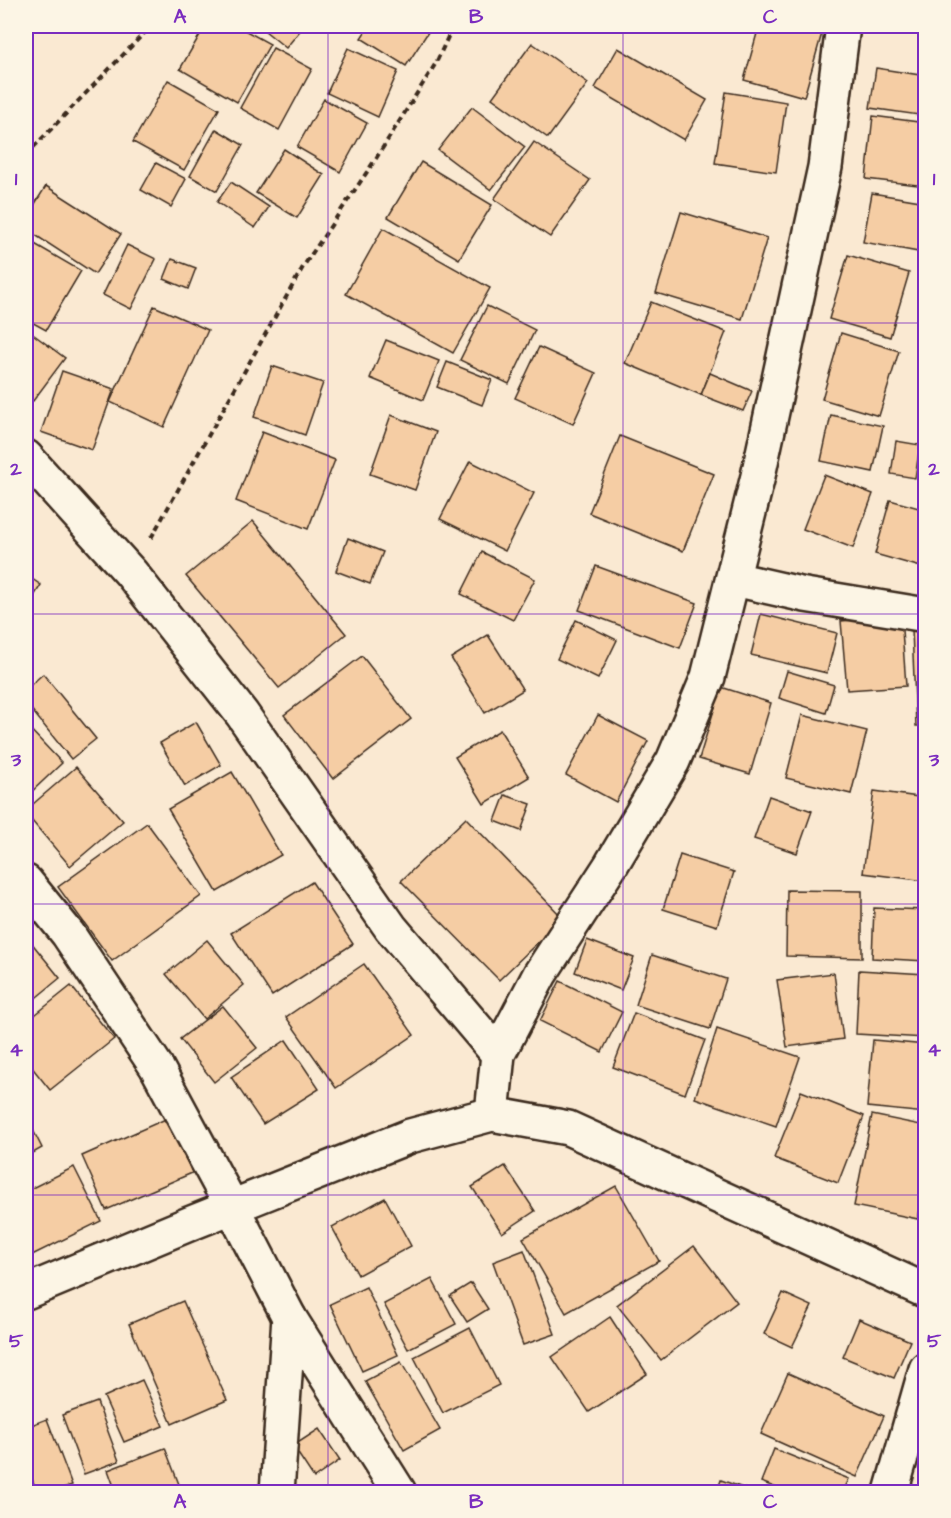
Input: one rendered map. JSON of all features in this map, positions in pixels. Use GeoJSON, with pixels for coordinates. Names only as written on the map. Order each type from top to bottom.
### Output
{"type":"FeatureCollection","features":[{"type":"Feature","properties":{"kind":"street"},"geometry":{"type":"LineString","coordinates":[[492,1114],[498,1054],[540,974],[611,865],[673,761],[708,677],[758,476],[825,167],[843,26]]}},
{"type":"Feature","properties":{"kind":"street"},"geometry":{"type":"LineString","coordinates":[[26,457],[131,573],[242,714],[391,928],[498,1054]]}},
{"type":"Feature","properties":{"kind":"street"},"geometry":{"type":"LineString","coordinates":[[734,579],[805,595],[926,615]]}},
{"type":"Feature","properties":{"kind":"street"},"geometry":{"type":"LineString","coordinates":[[26,882],[68,934],[156,1066],[289,1317],[399,1492]]}},
{"type":"Feature","properties":{"kind":"street"},"geometry":{"type":"LineString","coordinates":[[26,1292],[410,1136],[492,1114],[568,1128],[926,1291]]}},
{"type":"Feature","properties":{"kind":"street"},"geometry":{"type":"LineString","coordinates":[[277,1492],[289,1317]]}},
{"type":"Feature","properties":{"kind":"street"},"geometry":{"type":"LineString","coordinates":[[891,1492],[926,1369]]}},
{"type":"Feature","properties":{"kind":"path"},"geometry":{"type":"LineString","coordinates":[[26,155],[151,26]]}},
{"type":"Feature","properties":{"kind":"path"},"geometry":{"type":"LineString","coordinates":[[131,573],[303,267],[375,160],[436,63],[453,26]]}},
{"type":"Feature","properties":{"kind":"building"},"geometry":{"type":"Polygon","coordinates":[[[205,26],[237,26],[270,44],[237,102],[180,69],[205,26]]]}},
{"type":"Feature","properties":{"kind":"building"},"geometry":{"type":"Polygon","coordinates":[[[259,26],[301,26],[303,27],[286,48],[259,26]]]}},
{"type":"Feature","properties":{"kind":"building"},"geometry":{"type":"Polygon","coordinates":[[[369,26],[432,26],[406,66],[361,38],[369,26]]]}},
{"type":"Feature","properties":{"kind":"building"},"geometry":{"type":"Polygon","coordinates":[[[759,26],[824,26],[804,97],[744,80],[759,26]]]}},
{"type":"Feature","properties":{"kind":"building"},"geometry":{"type":"Polygon","coordinates":[[[926,26],[926,31],[884,27],[926,26]]]}},
{"type":"Feature","properties":{"kind":"building"},"geometry":{"type":"Polygon","coordinates":[[[532,43],[588,83],[548,138],[492,98],[532,43]]]}},
{"type":"Feature","properties":{"kind":"building"},"geometry":{"type":"Polygon","coordinates":[[[273,48],[312,69],[279,130],[240,108],[273,48]]]}},
{"type":"Feature","properties":{"kind":"building"},"geometry":{"type":"Polygon","coordinates":[[[348,48],[398,71],[378,117],[327,93],[348,48]]]}},
{"type":"Feature","properties":{"kind":"building"},"geometry":{"type":"Polygon","coordinates":[[[618,48],[707,100],[684,140],[595,88],[618,48]]]}},
{"type":"Feature","properties":{"kind":"building"},"geometry":{"type":"Polygon","coordinates":[[[876,68],[926,76],[926,116],[870,108],[876,68]]]}},
{"type":"Feature","properties":{"kind":"building"},"geometry":{"type":"Polygon","coordinates":[[[168,80],[219,109],[184,170],[133,142],[168,80]]]}},
{"type":"Feature","properties":{"kind":"building"},"geometry":{"type":"Polygon","coordinates":[[[726,92],[786,102],[776,172],[715,163],[726,92]]]}},
{"type":"Feature","properties":{"kind":"building"},"geometry":{"type":"Polygon","coordinates":[[[324,99],[367,123],[340,172],[297,147],[324,99]]]}},
{"type":"Feature","properties":{"kind":"building"},"geometry":{"type":"Polygon","coordinates":[[[472,107],[525,147],[491,190],[438,150],[472,107]]]}},
{"type":"Feature","properties":{"kind":"building"},"geometry":{"type":"Polygon","coordinates":[[[873,116],[926,123],[926,186],[866,179],[873,116]]]}},
{"type":"Feature","properties":{"kind":"building"},"geometry":{"type":"Polygon","coordinates":[[[216,129],[243,145],[217,191],[190,176],[216,129]]]}},
{"type":"Feature","properties":{"kind":"building"},"geometry":{"type":"Polygon","coordinates":[[[534,142],[590,180],[550,237],[494,199],[534,142]]]}},
{"type":"Feature","properties":{"kind":"building"},"geometry":{"type":"Polygon","coordinates":[[[284,149],[324,175],[297,218],[256,193],[284,149]]]}},
{"type":"Feature","properties":{"kind":"building"},"geometry":{"type":"Polygon","coordinates":[[[421,162],[492,205],[459,259],[388,217],[421,162]]]}},
{"type":"Feature","properties":{"kind":"building"},"geometry":{"type":"Polygon","coordinates":[[[156,163],[186,179],[171,207],[141,190],[156,163]]]}},
{"type":"Feature","properties":{"kind":"building"},"geometry":{"type":"Polygon","coordinates":[[[231,182],[269,207],[255,228],[217,202],[231,182]]]}},
{"type":"Feature","properties":{"kind":"building"},"geometry":{"type":"Polygon","coordinates":[[[46,186],[121,234],[95,274],[26,229],[26,218],[46,186]]]}},
{"type":"Feature","properties":{"kind":"building"},"geometry":{"type":"Polygon","coordinates":[[[872,193],[926,202],[924,253],[863,242],[872,193]]]}},
{"type":"Feature","properties":{"kind":"building"},"geometry":{"type":"Polygon","coordinates":[[[681,212],[767,238],[742,319],[656,293],[681,212]]]}},
{"type":"Feature","properties":{"kind":"building"},"geometry":{"type":"Polygon","coordinates":[[[383,228],[490,288],[453,353],[346,294],[383,228]]]}},
{"type":"Feature","properties":{"kind":"building"},"geometry":{"type":"Polygon","coordinates":[[[26,239],[81,271],[46,330],[26,319],[26,239]]]}},
{"type":"Feature","properties":{"kind":"building"},"geometry":{"type":"Polygon","coordinates":[[[127,245],[156,259],[131,309],[103,295],[127,245]]]}},
{"type":"Feature","properties":{"kind":"building"},"geometry":{"type":"Polygon","coordinates":[[[848,255],[909,273],[890,337],[829,319],[848,255]]]}},
{"type":"Feature","properties":{"kind":"building"},"geometry":{"type":"Polygon","coordinates":[[[172,259],[196,268],[188,289],[164,279],[172,259]]]}},
{"type":"Feature","properties":{"kind":"building"},"geometry":{"type":"Polygon","coordinates":[[[651,302],[726,332],[701,395],[625,363],[651,302]]]}},
{"type":"Feature","properties":{"kind":"building"},"geometry":{"type":"Polygon","coordinates":[[[154,306],[208,330],[164,427],[110,402],[154,306]]]}},
{"type":"Feature","properties":{"kind":"building"},"geometry":{"type":"Polygon","coordinates":[[[487,306],[535,330],[509,384],[460,360],[487,306]]]}},
{"type":"Feature","properties":{"kind":"building"},"geometry":{"type":"Polygon","coordinates":[[[26,329],[65,358],[33,401],[26,396],[26,329]]]}},
{"type":"Feature","properties":{"kind":"building"},"geometry":{"type":"Polygon","coordinates":[[[841,333],[899,351],[879,416],[822,399],[841,333]]]}},
{"type":"Feature","properties":{"kind":"building"},"geometry":{"type":"Polygon","coordinates":[[[386,340],[439,361],[423,400],[370,378],[386,340]]]}},
{"type":"Feature","properties":{"kind":"building"},"geometry":{"type":"Polygon","coordinates":[[[539,347],[596,373],[573,424],[515,398],[539,347]]]}},
{"type":"Feature","properties":{"kind":"building"},"geometry":{"type":"Polygon","coordinates":[[[447,362],[492,380],[482,405],[437,387],[447,362]]]}},
{"type":"Feature","properties":{"kind":"building"},"geometry":{"type":"Polygon","coordinates":[[[272,366],[323,383],[305,435],[254,417],[272,366]]]}},
{"type":"Feature","properties":{"kind":"building"},"geometry":{"type":"Polygon","coordinates":[[[62,371],[114,389],[92,450],[41,432],[62,371]]]}},
{"type":"Feature","properties":{"kind":"building"},"geometry":{"type":"Polygon","coordinates":[[[710,373],[752,391],[743,411],[701,395],[710,373]]]}},
{"type":"Feature","properties":{"kind":"building"},"geometry":{"type":"Polygon","coordinates":[[[391,415],[436,432],[415,490],[370,474],[391,415]]]}},
{"type":"Feature","properties":{"kind":"building"},"geometry":{"type":"Polygon","coordinates":[[[831,415],[883,426],[873,472],[821,461],[831,415]]]}},
{"type":"Feature","properties":{"kind":"building"},"geometry":{"type":"Polygon","coordinates":[[[262,432],[335,460],[308,529],[236,501],[262,432]]]}},
{"type":"Feature","properties":{"kind":"building"},"geometry":{"type":"Polygon","coordinates":[[[620,436],[714,474],[683,551],[589,513],[620,436]]]}},
{"type":"Feature","properties":{"kind":"building"},"geometry":{"type":"Polygon","coordinates":[[[896,441],[920,445],[915,478],[891,474],[896,441]]]}},
{"type":"Feature","properties":{"kind":"building"},"geometry":{"type":"Polygon","coordinates":[[[470,461],[534,493],[505,551],[440,519],[470,461]]]}},
{"type":"Feature","properties":{"kind":"building"},"geometry":{"type":"Polygon","coordinates":[[[824,475],[873,494],[853,548],[803,529],[824,475]]]}},
{"type":"Feature","properties":{"kind":"building"},"geometry":{"type":"Polygon","coordinates":[[[890,500],[926,510],[926,550],[921,567],[875,554],[890,500]]]}},
{"type":"Feature","properties":{"kind":"building"},"geometry":{"type":"Polygon","coordinates":[[[253,521],[346,634],[279,688],[186,576],[253,521]]]}},
{"type":"Feature","properties":{"kind":"building"},"geometry":{"type":"Polygon","coordinates":[[[348,538],[383,552],[370,584],[336,571],[348,538]]]}},
{"type":"Feature","properties":{"kind":"building"},"geometry":{"type":"Polygon","coordinates":[[[482,552],[535,579],[513,620],[461,594],[482,552]]]}},
{"type":"Feature","properties":{"kind":"building"},"geometry":{"type":"Polygon","coordinates":[[[596,566],[697,603],[680,648],[579,610],[596,566]]]}},
{"type":"Feature","properties":{"kind":"building"},"geometry":{"type":"Polygon","coordinates":[[[26,575],[41,585],[26,609],[26,575]]]}},
{"type":"Feature","properties":{"kind":"building"},"geometry":{"type":"Polygon","coordinates":[[[761,614],[837,633],[827,673],[751,655],[761,614]]]}},
{"type":"Feature","properties":{"kind":"building"},"geometry":{"type":"Polygon","coordinates":[[[901,616],[906,686],[847,690],[841,621],[901,616]]]}},
{"type":"Feature","properties":{"kind":"building"},"geometry":{"type":"Polygon","coordinates":[[[576,620],[617,640],[598,679],[557,659],[576,620]]]}},
{"type":"Feature","properties":{"kind":"building"},"geometry":{"type":"Polygon","coordinates":[[[912,630],[926,630],[926,726],[916,726],[912,630]]]}},
{"type":"Feature","properties":{"kind":"building"},"geometry":{"type":"Polygon","coordinates":[[[488,635],[523,690],[485,713],[451,658],[488,635]]]}},
{"type":"Feature","properties":{"kind":"building"},"geometry":{"type":"Polygon","coordinates":[[[362,656],[411,719],[333,779],[284,715],[362,656]]]}},
{"type":"Feature","properties":{"kind":"building"},"geometry":{"type":"Polygon","coordinates":[[[787,671],[834,685],[826,713],[779,698],[787,671]]]}},
{"type":"Feature","properties":{"kind":"building"},"geometry":{"type":"Polygon","coordinates":[[[43,674],[96,739],[71,759],[26,703],[26,689],[43,674]]]}},
{"type":"Feature","properties":{"kind":"building"},"geometry":{"type":"Polygon","coordinates":[[[721,687],[771,703],[750,774],[699,759],[721,687]]]}},
{"type":"Feature","properties":{"kind":"building"},"geometry":{"type":"Polygon","coordinates":[[[598,715],[648,741],[616,802],[566,775],[598,715]]]}},
{"type":"Feature","properties":{"kind":"building"},"geometry":{"type":"Polygon","coordinates":[[[802,715],[867,731],[851,794],[786,778],[802,715]]]}},
{"type":"Feature","properties":{"kind":"building"},"geometry":{"type":"Polygon","coordinates":[[[196,722],[221,765],[185,786],[160,743],[196,722]]]}},
{"type":"Feature","properties":{"kind":"building"},"geometry":{"type":"Polygon","coordinates":[[[26,725],[62,763],[26,797],[26,725]]]}},
{"type":"Feature","properties":{"kind":"building"},"geometry":{"type":"Polygon","coordinates":[[[500,730],[529,777],[484,804],[455,757],[500,730]]]}},
{"type":"Feature","properties":{"kind":"building"},"geometry":{"type":"Polygon","coordinates":[[[76,767],[123,821],[70,866],[26,814],[26,810],[76,767]]]}},
{"type":"Feature","properties":{"kind":"building"},"geometry":{"type":"Polygon","coordinates":[[[232,772],[281,855],[217,892],[168,809],[232,772]]]}},
{"type":"Feature","properties":{"kind":"building"},"geometry":{"type":"Polygon","coordinates":[[[874,791],[926,798],[926,881],[863,873],[874,791]]]}},
{"type":"Feature","properties":{"kind":"building"},"geometry":{"type":"Polygon","coordinates":[[[505,795],[531,804],[521,831],[495,821],[505,795]]]}},
{"type":"Feature","properties":{"kind":"building"},"geometry":{"type":"Polygon","coordinates":[[[769,796],[812,811],[797,853],[754,839],[769,796]]]}},
{"type":"Feature","properties":{"kind":"building"},"geometry":{"type":"Polygon","coordinates":[[[466,818],[563,918],[499,980],[401,881],[466,818]]]}},
{"type":"Feature","properties":{"kind":"building"},"geometry":{"type":"Polygon","coordinates":[[[147,823],[201,896],[112,961],[58,887],[147,823]]]}},
{"type":"Feature","properties":{"kind":"building"},"geometry":{"type":"Polygon","coordinates":[[[680,855],[734,872],[717,926],[663,909],[680,855]]]}},
{"type":"Feature","properties":{"kind":"building"},"geometry":{"type":"Polygon","coordinates":[[[312,882],[353,944],[272,996],[231,933],[312,882]]]}},
{"type":"Feature","properties":{"kind":"building"},"geometry":{"type":"Polygon","coordinates":[[[787,890],[862,891],[862,958],[786,956],[787,890]]]}},
{"type":"Feature","properties":{"kind":"building"},"geometry":{"type":"Polygon","coordinates":[[[874,908],[926,910],[926,961],[872,958],[874,908]]]}},
{"type":"Feature","properties":{"kind":"building"},"geometry":{"type":"Polygon","coordinates":[[[26,936],[60,978],[26,1006],[26,936]]]}},
{"type":"Feature","properties":{"kind":"building"},"geometry":{"type":"Polygon","coordinates":[[[207,940],[244,985],[204,1019],[166,974],[207,940]]]}},
{"type":"Feature","properties":{"kind":"building"},"geometry":{"type":"Polygon","coordinates":[[[587,940],[634,958],[621,990],[575,972],[587,940]]]}},
{"type":"Feature","properties":{"kind":"building"},"geometry":{"type":"Polygon","coordinates":[[[652,955],[726,979],[710,1029],[636,1005],[652,955]]]}},
{"type":"Feature","properties":{"kind":"building"},"geometry":{"type":"Polygon","coordinates":[[[364,964],[414,1035],[336,1088],[286,1017],[364,964]]]}},
{"type":"Feature","properties":{"kind":"building"},"geometry":{"type":"Polygon","coordinates":[[[859,970],[926,974],[926,1038],[856,1034],[859,970]]]}},
{"type":"Feature","properties":{"kind":"building"},"geometry":{"type":"Polygon","coordinates":[[[834,973],[843,1039],[787,1047],[777,980],[834,973]]]}},
{"type":"Feature","properties":{"kind":"building"},"geometry":{"type":"Polygon","coordinates":[[[560,981],[622,1012],[602,1052],[540,1021],[560,981]]]}},
{"type":"Feature","properties":{"kind":"building"},"geometry":{"type":"Polygon","coordinates":[[[71,986],[114,1039],[50,1090],[26,1060],[26,1022],[71,986]]]}},
{"type":"Feature","properties":{"kind":"building"},"geometry":{"type":"Polygon","coordinates":[[[223,1006],[257,1048],[214,1082],[180,1039],[223,1006]]]}},
{"type":"Feature","properties":{"kind":"building"},"geometry":{"type":"Polygon","coordinates":[[[634,1013],[705,1040],[685,1094],[613,1067],[634,1013]]]}},
{"type":"Feature","properties":{"kind":"building"},"geometry":{"type":"Polygon","coordinates":[[[717,1029],[800,1057],[776,1126],[695,1098],[717,1029]]]}},
{"type":"Feature","properties":{"kind":"building"},"geometry":{"type":"Polygon","coordinates":[[[286,1040],[319,1089],[263,1124],[231,1077],[286,1040]]]}},
{"type":"Feature","properties":{"kind":"building"},"geometry":{"type":"Polygon","coordinates":[[[873,1040],[926,1045],[926,1113],[867,1107],[873,1040]]]}},
{"type":"Feature","properties":{"kind":"building"},"geometry":{"type":"Polygon","coordinates":[[[801,1091],[864,1116],[838,1183],[774,1158],[801,1091]]]}},
{"type":"Feature","properties":{"kind":"building"},"geometry":{"type":"Polygon","coordinates":[[[872,1115],[926,1126],[926,1179],[918,1219],[854,1206],[872,1115]]]}},
{"type":"Feature","properties":{"kind":"building"},"geometry":{"type":"Polygon","coordinates":[[[26,1116],[42,1148],[26,1157],[26,1116]]]}},
{"type":"Feature","properties":{"kind":"building"},"geometry":{"type":"Polygon","coordinates":[[[168,1118],[192,1173],[106,1210],[82,1156],[168,1118]]]}},
{"type":"Feature","properties":{"kind":"building"},"geometry":{"type":"Polygon","coordinates":[[[505,1166],[535,1211],[502,1233],[472,1187],[505,1166]]]}},
{"type":"Feature","properties":{"kind":"building"},"geometry":{"type":"Polygon","coordinates":[[[74,1167],[101,1221],[26,1258],[26,1191],[74,1167]]]}},
{"type":"Feature","properties":{"kind":"building"},"geometry":{"type":"Polygon","coordinates":[[[616,1186],[659,1261],[566,1313],[523,1238],[616,1186]]]}},
{"type":"Feature","properties":{"kind":"building"},"geometry":{"type":"Polygon","coordinates":[[[385,1198],[411,1246],[358,1275],[332,1227],[385,1198]]]}},
{"type":"Feature","properties":{"kind":"building"},"geometry":{"type":"Polygon","coordinates":[[[694,1246],[737,1302],[661,1360],[617,1305],[694,1246]]]}},
{"type":"Feature","properties":{"kind":"building"},"geometry":{"type":"Polygon","coordinates":[[[524,1250],[555,1334],[523,1345],[493,1262],[524,1250]]]}},
{"type":"Feature","properties":{"kind":"building"},"geometry":{"type":"Polygon","coordinates":[[[432,1279],[456,1324],[408,1349],[384,1304],[432,1279]]]}},
{"type":"Feature","properties":{"kind":"building"},"geometry":{"type":"Polygon","coordinates":[[[471,1283],[488,1309],[467,1322],[450,1296],[471,1283]]]}},
{"type":"Feature","properties":{"kind":"building"},"geometry":{"type":"Polygon","coordinates":[[[366,1287],[398,1355],[362,1371],[330,1304],[366,1287]]]}},
{"type":"Feature","properties":{"kind":"building"},"geometry":{"type":"Polygon","coordinates":[[[783,1293],[812,1306],[792,1347],[764,1334],[783,1293]]]}},
{"type":"Feature","properties":{"kind":"building"},"geometry":{"type":"Polygon","coordinates":[[[183,1301],[227,1400],[172,1424],[129,1324],[183,1301]]]}},
{"type":"Feature","properties":{"kind":"building"},"geometry":{"type":"Polygon","coordinates":[[[610,1317],[647,1374],[589,1412],[552,1357],[610,1317]]]}},
{"type":"Feature","properties":{"kind":"building"},"geometry":{"type":"Polygon","coordinates":[[[859,1319],[910,1341],[894,1378],[843,1357],[859,1319]]]}},
{"type":"Feature","properties":{"kind":"building"},"geometry":{"type":"Polygon","coordinates":[[[470,1328],[499,1385],[443,1413],[414,1357],[470,1328]]]}},
{"type":"Feature","properties":{"kind":"building"},"geometry":{"type":"Polygon","coordinates":[[[401,1362],[440,1430],[404,1450],[365,1381],[401,1362]]]}},
{"type":"Feature","properties":{"kind":"building"},"geometry":{"type":"Polygon","coordinates":[[[788,1373],[884,1416],[857,1477],[761,1434],[788,1373]]]}},
{"type":"Feature","properties":{"kind":"building"},"geometry":{"type":"Polygon","coordinates":[[[142,1380],[163,1426],[124,1442],[104,1397],[142,1380]]]}},
{"type":"Feature","properties":{"kind":"building"},"geometry":{"type":"Polygon","coordinates":[[[97,1402],[119,1461],[84,1474],[62,1415],[97,1402]]]}},
{"type":"Feature","properties":{"kind":"building"},"geometry":{"type":"Polygon","coordinates":[[[47,1419],[72,1485],[51,1492],[37,1492],[26,1463],[26,1427],[47,1419]]]}},
{"type":"Feature","properties":{"kind":"building"},"geometry":{"type":"Polygon","coordinates":[[[319,1429],[340,1460],[314,1478],[293,1446],[319,1429]]]}},
{"type":"Feature","properties":{"kind":"building"},"geometry":{"type":"Polygon","coordinates":[[[165,1448],[182,1492],[116,1492],[108,1470],[165,1448]]]}},
{"type":"Feature","properties":{"kind":"building"},"geometry":{"type":"Polygon","coordinates":[[[774,1449],[849,1479],[843,1492],[787,1492],[761,1482],[774,1449]]]}},
{"type":"Feature","properties":{"kind":"building"},"geometry":{"type":"Polygon","coordinates":[[[721,1480],[754,1492],[717,1492],[721,1480]]]}}]}
